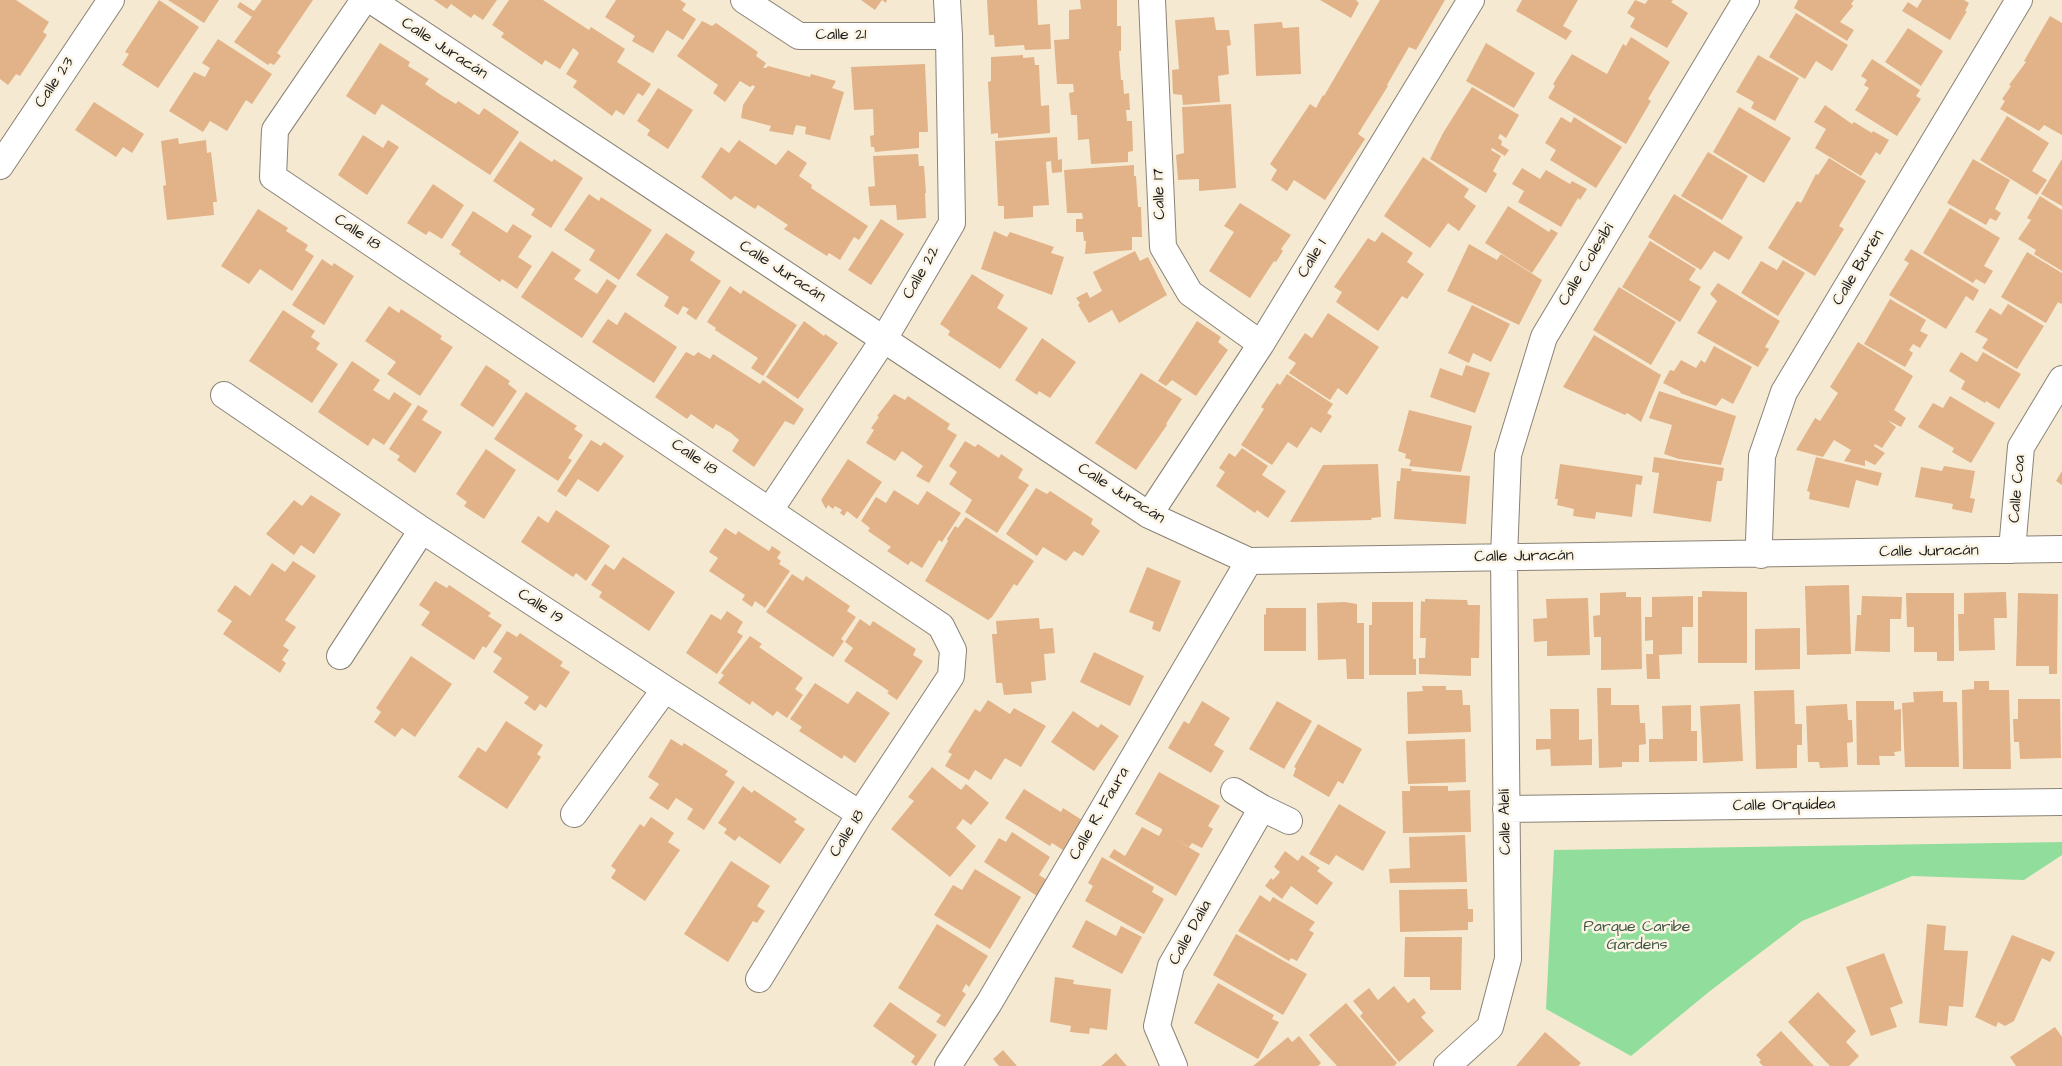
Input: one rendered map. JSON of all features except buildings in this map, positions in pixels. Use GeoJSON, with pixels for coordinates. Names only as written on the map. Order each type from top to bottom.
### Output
{"type":"FeatureCollection","features":[{"type":"Feature","properties":{"kind":"street","name":"Calle 23"},"geometry":{"type":"LineString","coordinates":[[0,166],[111,0]]}},
{"type":"Feature","properties":{"kind":"street","name":"Calle 18"},"geometry":{"type":"LineString","coordinates":[[364,0],[275,130],[273,177],[940,626],[953,650],[951,676],[860,814],[759,979]]}},
{"type":"Feature","properties":{"kind":"street","name":"Calle Juracán"},"geometry":{"type":"LineString","coordinates":[[370,0],[1149,515],[1249,561],[1760,555],[2062,549]]}},
{"type":"Feature","properties":{"kind":"street","name":"Calle 21"},"geometry":{"type":"LineString","coordinates":[[744,0],[799,36],[949,36]]}},
{"type":"Feature","properties":{"kind":"street","name":"Calle 22"},"geometry":{"type":"LineString","coordinates":[[770,510],[884,340],[952,223],[947,0]]}},
{"type":"Feature","properties":{"kind":"street","name":"Calle 17"},"geometry":{"type":"LineString","coordinates":[[1152,0],[1162,247],[1190,293],[1261,344]]}},
{"type":"Feature","properties":{"kind":"street","name":"Calle 1"},"geometry":{"type":"LineString","coordinates":[[1149,515],[1261,344],[1471,0]]}},
{"type":"Feature","properties":{"kind":"street","name":"Calle Colesibí"},"geometry":{"type":"LineString","coordinates":[[1504,557],[1508,455],[1544,337],[1746,0]]}},
{"type":"Feature","properties":{"kind":"street","name":"Calle Burén"},"geometry":{"type":"LineString","coordinates":[[1760,555],[1758,541],[1762,456],[1784,392],[2019,0]]}},
{"type":"Feature","properties":{"kind":"street","name":"Calle Coa"},"geometry":{"type":"LineString","coordinates":[[2012,550],[2021,447],[2062,379]]}},
{"type":"Feature","properties":{"kind":"street","name":"Calle 19"},"geometry":{"type":"LineString","coordinates":[[224,395],[422,530],[860,814]]}},
{"type":"Feature","properties":{"kind":"street"},"geometry":{"type":"LineString","coordinates":[[340,656],[422,530]]}},
{"type":"Feature","properties":{"kind":"street","name":"Calle Alelí"},"geometry":{"type":"LineString","coordinates":[[1447,1066],[1490,1027],[1508,959],[1504,557]]}},
{"type":"Feature","properties":{"kind":"street","name":"Calle R. Faura"},"geometry":{"type":"LineString","coordinates":[[948,1066],[989,1003],[1249,561]]}},
{"type":"Feature","properties":{"kind":"street"},"geometry":{"type":"LineString","coordinates":[[574,814],[665,689]]}},
{"type":"Feature","properties":{"kind":"street"},"geometry":{"type":"LineString","coordinates":[[1234,791],[1262,808],[1289,821]]}},
{"type":"Feature","properties":{"kind":"street","name":"Calle Orquídea"},"geometry":{"type":"LineString","coordinates":[[1506,809],[2062,802]]}},
{"type":"Feature","properties":{"kind":"street","name":"Calle Dalia"},"geometry":{"type":"LineString","coordinates":[[1174,1066],[1157,1026],[1171,966],[1262,808]]}},
{"type":"Feature","properties":{"kind":"green space","name":"Parque Caribe Gardens"},"geometry":{"type":"Polygon","coordinates":[[[2062,842],[2062,855],[2024,880],[1912,876],[1802,921],[1710,991],[1631,1056],[1546,1009],[1554,850],[2062,842]]]}}]}
